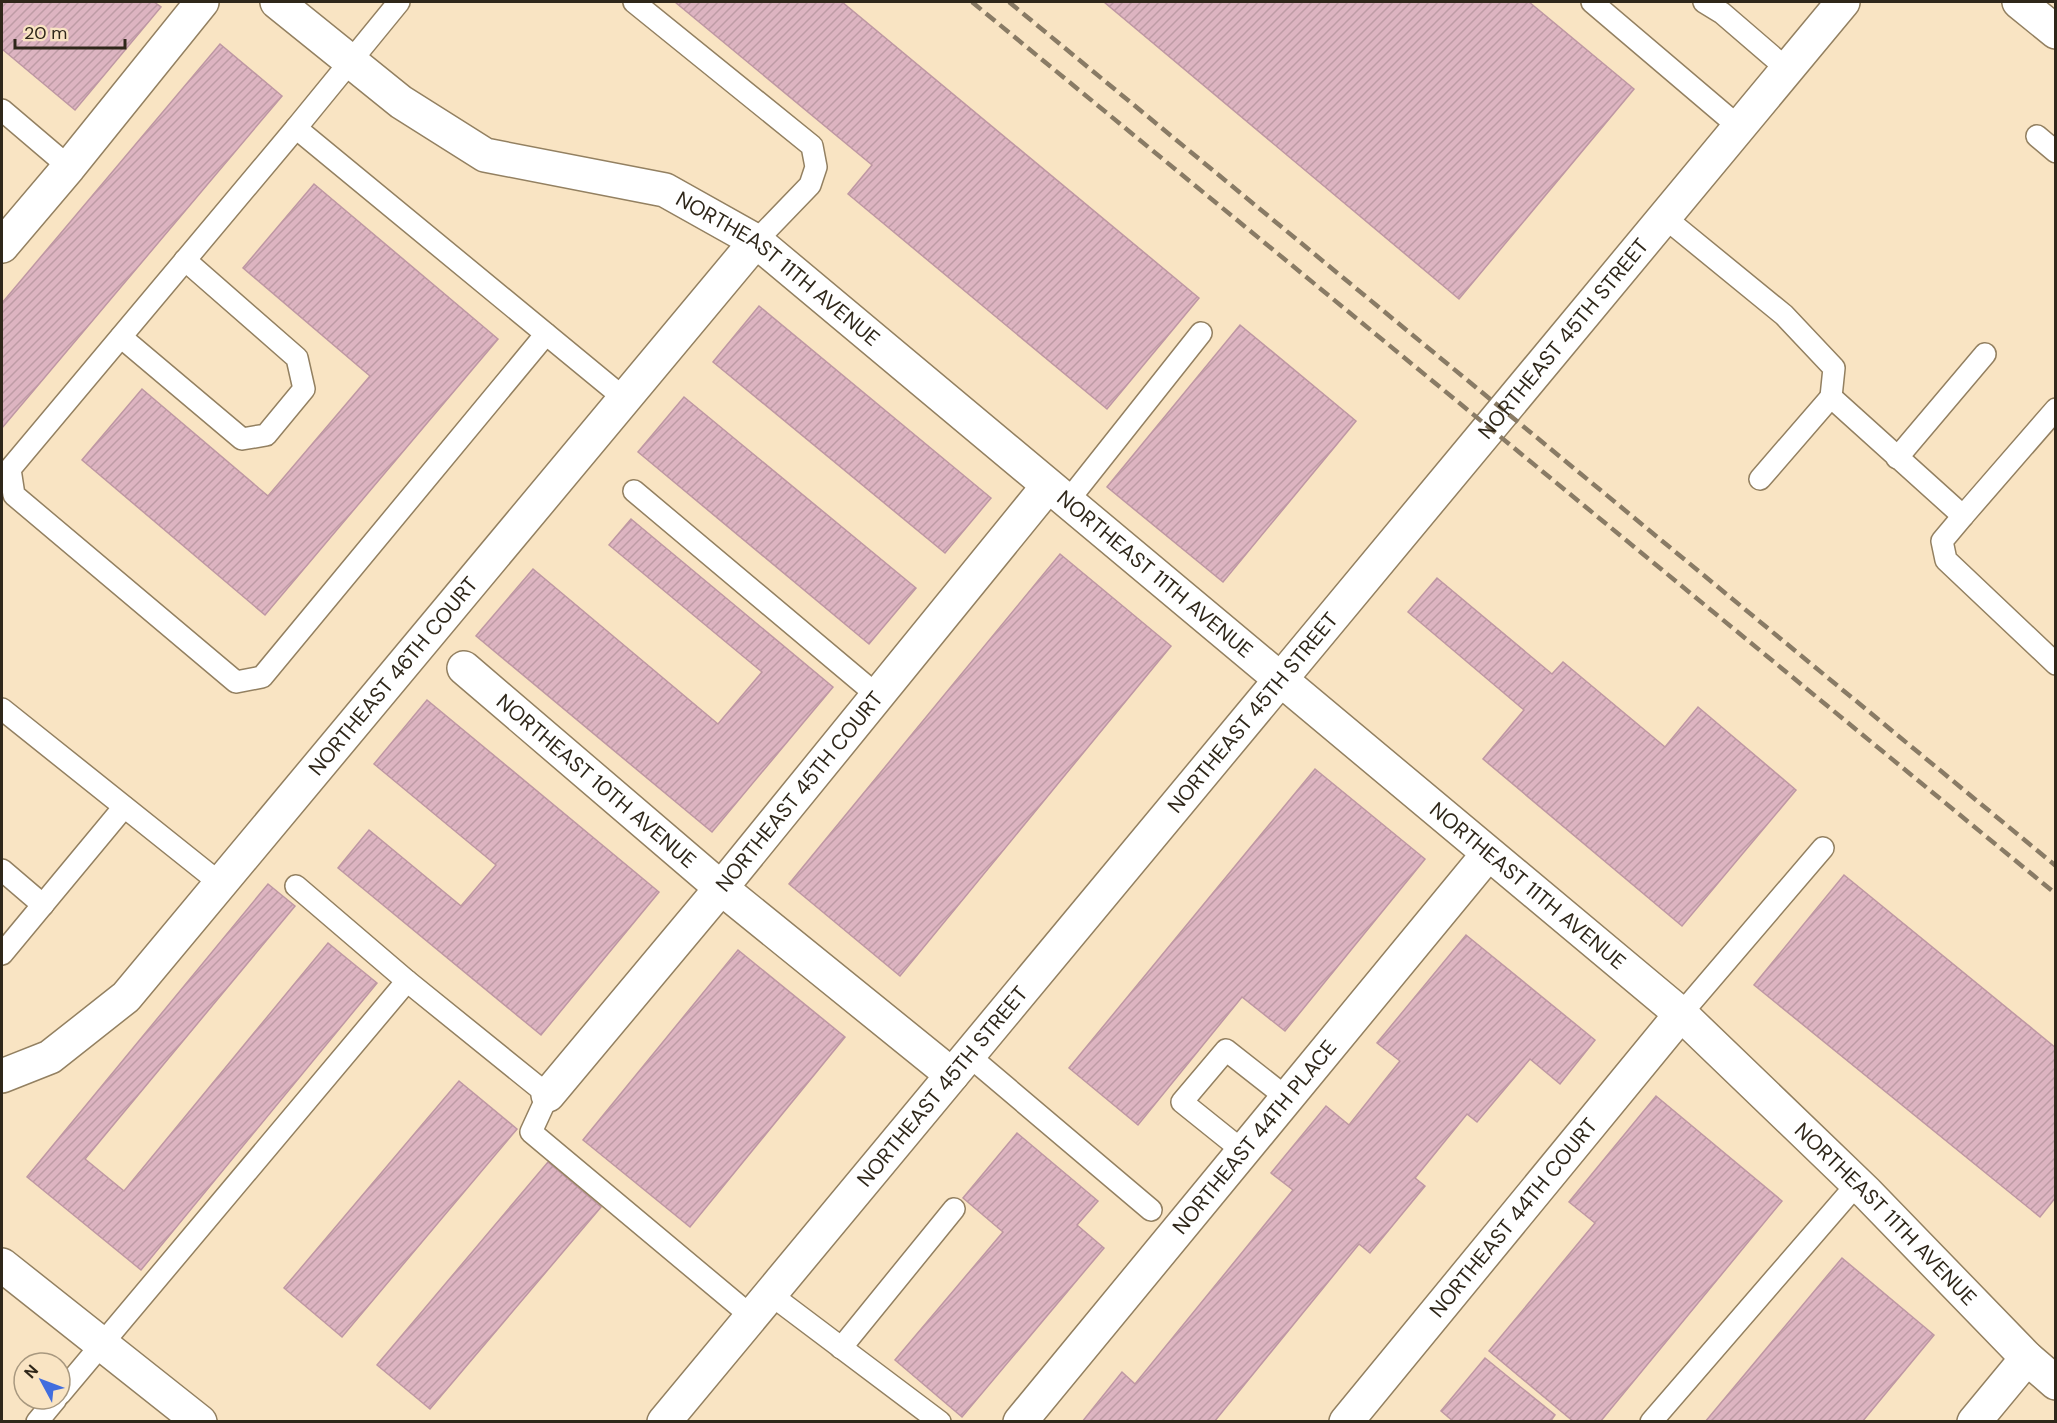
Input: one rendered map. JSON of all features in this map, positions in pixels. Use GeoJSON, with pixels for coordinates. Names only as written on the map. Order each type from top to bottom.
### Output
{"type":"FeatureCollection","features":[{"type":"Feature","properties":{"kind":"street"},"geometry":{"type":"LineString","coordinates":[[2,246],[202,2]]}},
{"type":"Feature","properties":{"kind":"street","name":"NORTHEAST 11TH AVENUE"},"geometry":{"type":"LineString","coordinates":[[277,2],[401,102],[486,155],[665,190],[756,242],[1681,1014],[1857,1184],[2027,1358],[2055,1383]]}},
{"type":"Feature","properties":{"kind":"street","name":"NORTHEAST 45TH STREET"},"geometry":{"type":"LineString","coordinates":[[664,1422],[1843,2]]}},
{"type":"Feature","properties":{"kind":"street"},"geometry":{"type":"LineString","coordinates":[[2019,2],[2055,32]]}},
{"type":"Feature","properties":{"kind":"street","name":"NORTHEAST 46TH COURT"},"geometry":{"type":"LineString","coordinates":[[2,1076],[50,1057],[126,997],[756,242]]}},
{"type":"Feature","properties":{"kind":"street","name":"NORTHEAST 45TH COURT"},"geometry":{"type":"LineString","coordinates":[[548,1095],[878,696],[1057,494]]}},
{"type":"Feature","properties":{"kind":"street","name":"NORTHEAST 10TH AVENUE"},"geometry":{"type":"LineString","coordinates":[[464,668],[721,888],[960,1065]]}},
{"type":"Feature","properties":{"kind":"street","name":"NORTHEAST 44TH PLACE"},"geometry":{"type":"LineString","coordinates":[[1020,1422],[1488,854]]}},
{"type":"Feature","properties":{"kind":"street","name":"NORTHEAST 44TH COURT"},"geometry":{"type":"LineString","coordinates":[[1346,1422],[1681,1014]]}},
{"type":"Feature","properties":{"kind":"street"},"geometry":{"type":"LineString","coordinates":[[2,1265],[200,1422]]}},
{"type":"Feature","properties":{"kind":"street"},"geometry":{"type":"LineString","coordinates":[[1974,1422],[2027,1358]]}},
{"type":"Feature","properties":{"kind":"lane"},"geometry":{"type":"LineString","coordinates":[[399,2],[10,469],[14,495],[236,682],[262,677],[546,334]]}},
{"type":"Feature","properties":{"kind":"lane"},"geometry":{"type":"LineString","coordinates":[[634,2],[812,146],[816,167],[810,185],[756,242]]}},
{"type":"Feature","properties":{"kind":"lane"},"geometry":{"type":"LineString","coordinates":[[1592,2],[1738,127]]}},
{"type":"Feature","properties":{"kind":"lane"},"geometry":{"type":"LineString","coordinates":[[1712,4],[1787,69]]}},
{"type":"Feature","properties":{"kind":"lane"},"geometry":{"type":"LineString","coordinates":[[2,110],[69,167]]}},
{"type":"Feature","properties":{"kind":"lane"},"geometry":{"type":"LineString","coordinates":[[296,128],[625,399]]}},
{"type":"Feature","properties":{"kind":"lane"},"geometry":{"type":"LineString","coordinates":[[2037,136],[2055,152]]}},
{"type":"Feature","properties":{"kind":"lane"},"geometry":{"type":"LineString","coordinates":[[1664,217],[1784,315],[1834,368],[1830,397],[1760,479]]}},
{"type":"Feature","properties":{"kind":"lane"},"geometry":{"type":"LineString","coordinates":[[121,337],[242,439],[266,435],[304,389],[297,358],[185,260]]}},
{"type":"Feature","properties":{"kind":"lane"},"geometry":{"type":"LineString","coordinates":[[1057,494],[1200,333]]}},
{"type":"Feature","properties":{"kind":"lane"},"geometry":{"type":"LineString","coordinates":[[1897,458],[1985,354]]}},
{"type":"Feature","properties":{"kind":"lane"},"geometry":{"type":"LineString","coordinates":[[1830,397],[1963,516]]}},
{"type":"Feature","properties":{"kind":"lane"},"geometry":{"type":"LineString","coordinates":[[2055,409],[1942,541],[1946,560],[2055,664]]}},
{"type":"Feature","properties":{"kind":"lane"},"geometry":{"type":"LineString","coordinates":[[634,491],[878,696]]}},
{"type":"Feature","properties":{"kind":"lane"},"geometry":{"type":"LineString","coordinates":[[2,709],[221,884]]}},
{"type":"Feature","properties":{"kind":"lane"},"geometry":{"type":"LineString","coordinates":[[2,954],[124,807]]}},
{"type":"Feature","properties":{"kind":"lane"},"geometry":{"type":"LineString","coordinates":[[1681,1014],[1823,848]]}},
{"type":"Feature","properties":{"kind":"lane"},"geometry":{"type":"LineString","coordinates":[[2,870],[43,905]]}},
{"type":"Feature","properties":{"kind":"lane"},"geometry":{"type":"LineString","coordinates":[[296,886],[407,981],[548,1095],[531,1132],[761,1305],[841,1348],[940,1422]]}},
{"type":"Feature","properties":{"kind":"lane"},"geometry":{"type":"LineString","coordinates":[[72,1380],[407,981]]}},
{"type":"Feature","properties":{"kind":"lane"},"geometry":{"type":"LineString","coordinates":[[1243,1151],[1182,1102],[1226,1050],[1287,1098]]}},
{"type":"Feature","properties":{"kind":"lane"},"geometry":{"type":"LineString","coordinates":[[960,1065],[1151,1210]]}},
{"type":"Feature","properties":{"kind":"lane"},"geometry":{"type":"LineString","coordinates":[[1651,1422],[1857,1184]]}},
{"type":"Feature","properties":{"kind":"lane"},"geometry":{"type":"LineString","coordinates":[[841,1348],[954,1209]]}},
{"type":"Feature","properties":{"kind":"building"},"geometry":{"type":"Polygon","coordinates":[[[2,2],[154,2],[161,7],[75,110],[2,49],[2,2]]]}},
{"type":"Feature","properties":{"kind":"building"},"geometry":{"type":"Polygon","coordinates":[[[675,2],[842,2],[1199,298],[1107,409],[848,194],[872,165],[675,2]]]}},
{"type":"Feature","properties":{"kind":"building"},"geometry":{"type":"Polygon","coordinates":[[[1104,2],[1529,2],[1634,89],[1459,299],[1104,2]]]}},
{"type":"Feature","properties":{"kind":"building"},"geometry":{"type":"Polygon","coordinates":[[[220,44],[282,96],[2,428],[2,303],[220,44]]]}},
{"type":"Feature","properties":{"kind":"building"},"geometry":{"type":"Polygon","coordinates":[[[314,184],[498,339],[265,615],[82,460],[142,389],[268,496],[370,376],[243,268],[314,184]]]}},
{"type":"Feature","properties":{"kind":"building"},"geometry":{"type":"Polygon","coordinates":[[[759,306],[991,498],[945,553],[713,362],[759,306]]]}},
{"type":"Feature","properties":{"kind":"building"},"geometry":{"type":"Polygon","coordinates":[[[1240,325],[1356,421],[1223,582],[1107,487],[1240,325]]]}},
{"type":"Feature","properties":{"kind":"building"},"geometry":{"type":"Polygon","coordinates":[[[684,397],[916,588],[869,644],[638,452],[684,397]]]}},
{"type":"Feature","properties":{"kind":"building"},"geometry":{"type":"Polygon","coordinates":[[[631,519],[833,687],[712,832],[476,636],[533,569],[718,724],[762,672],[609,545],[631,519]]]}},
{"type":"Feature","properties":{"kind":"building"},"geometry":{"type":"Polygon","coordinates":[[[1060,554],[1171,646],[900,976],[789,884],[1060,554]]]}},
{"type":"Feature","properties":{"kind":"building"},"geometry":{"type":"Polygon","coordinates":[[[1437,578],[1552,674],[1563,662],[1665,747],[1698,707],[1796,790],[1682,926],[1483,759],[1524,710],[1408,612],[1437,578]]]}},
{"type":"Feature","properties":{"kind":"building"},"geometry":{"type":"Polygon","coordinates":[[[427,700],[659,892],[541,1035],[338,868],[369,830],[461,906],[496,865],[374,764],[427,700]]]}},
{"type":"Feature","properties":{"kind":"building"},"geometry":{"type":"Polygon","coordinates":[[[1315,769],[1425,859],[1285,1031],[1242,997],[1138,1125],[1069,1068],[1315,769]]]}},
{"type":"Feature","properties":{"kind":"building"},"geometry":{"type":"Polygon","coordinates":[[[1844,875],[2056,1048],[2056,1197],[2040,1217],[1754,985],[1844,875]]]}},
{"type":"Feature","properties":{"kind":"building"},"geometry":{"type":"Polygon","coordinates":[[[268,884],[295,906],[85,1159],[124,1191],[328,943],[377,983],[141,1270],[27,1177],[268,884]]]}},
{"type":"Feature","properties":{"kind":"building"},"geometry":{"type":"Polygon","coordinates":[[[1466,935],[1595,1040],[1560,1084],[1530,1059],[1477,1122],[1467,1114],[1415,1178],[1425,1186],[1370,1253],[1359,1244],[1214,1422],[1082,1422],[1122,1372],[1135,1384],[1293,1190],[1271,1173],[1326,1106],[1349,1125],[1400,1061],[1377,1043],[1466,935]]]}},
{"type":"Feature","properties":{"kind":"building"},"geometry":{"type":"Polygon","coordinates":[[[738,950],[845,1037],[690,1227],[583,1140],[738,950]]]}},
{"type":"Feature","properties":{"kind":"building"},"geometry":{"type":"Polygon","coordinates":[[[459,1081],[517,1129],[342,1337],[284,1288],[459,1081]]]}},
{"type":"Feature","properties":{"kind":"building"},"geometry":{"type":"Polygon","coordinates":[[[1656,1096],[1782,1201],[1600,1422],[1574,1422],[1489,1351],[1595,1223],[1569,1202],[1656,1096]]]}},
{"type":"Feature","properties":{"kind":"building"},"geometry":{"type":"Polygon","coordinates":[[[1017,1133],[1098,1201],[1077,1225],[1104,1248],[962,1417],[895,1360],[1003,1232],[963,1198],[1017,1133]]]}},
{"type":"Feature","properties":{"kind":"building"},"geometry":{"type":"Polygon","coordinates":[[[548,1162],[601,1207],[430,1409],[377,1365],[548,1162]]]}},
{"type":"Feature","properties":{"kind":"building"},"geometry":{"type":"Polygon","coordinates":[[[1842,1258],[1934,1335],[1862,1422],[1705,1422],[1842,1258]]]}},
{"type":"Feature","properties":{"kind":"building"},"geometry":{"type":"Polygon","coordinates":[[[1485,1358],[1555,1415],[1550,1422],[1454,1422],[1441,1411],[1485,1358]]]}},
{"type":"Feature","properties":{"kind":"railway"},"geometry":{"type":"LineString","coordinates":[[972,2],[2056,894]]}},
{"type":"Feature","properties":{"kind":"railway"},"geometry":{"type":"LineString","coordinates":[[1009,2],[2056,866]]}}]}
